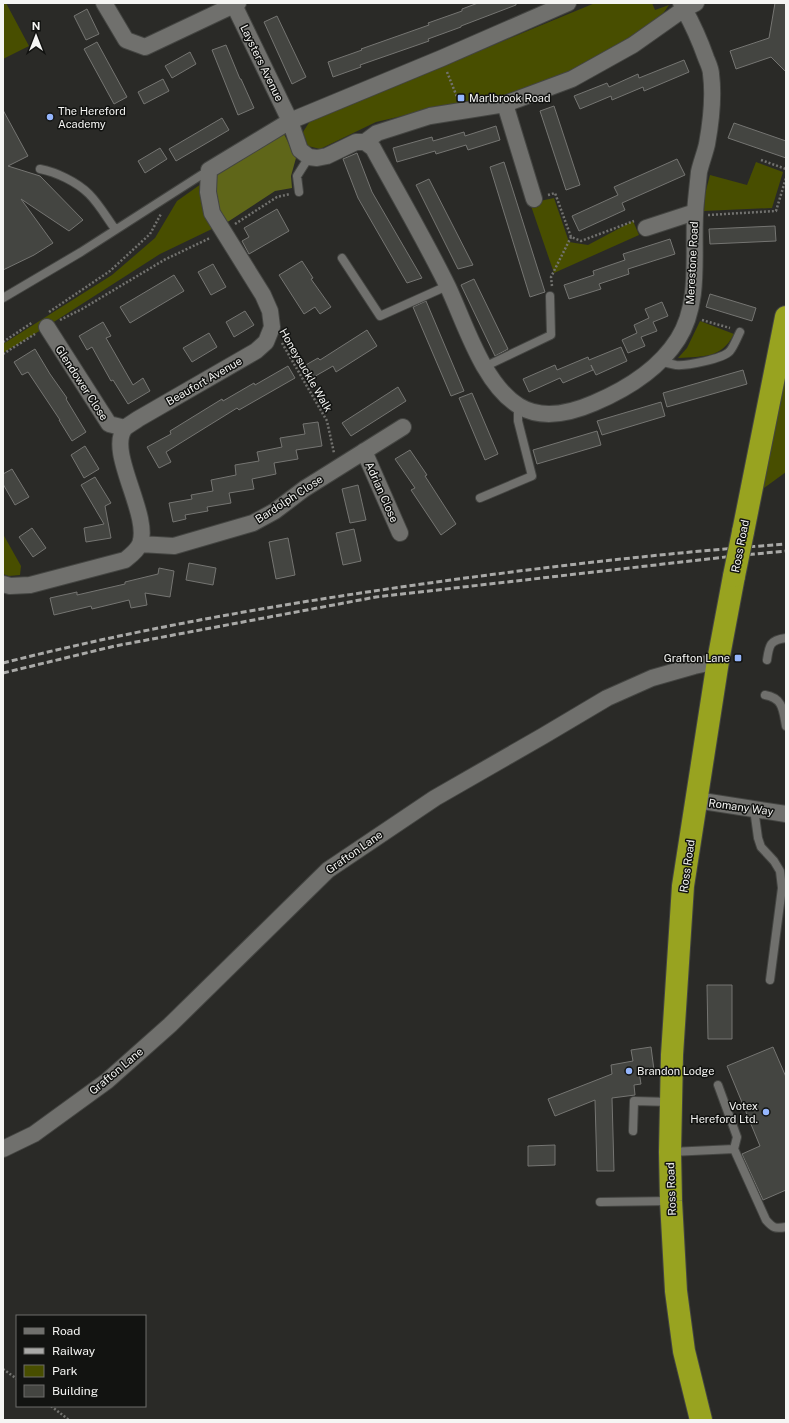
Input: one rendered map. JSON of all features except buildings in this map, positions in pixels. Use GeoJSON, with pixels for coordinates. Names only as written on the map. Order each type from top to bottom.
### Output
{"type":"FeatureCollection","features":[{"type":"Feature","properties":{"kind":"highway","name":"Ross Road"},"geometry":{"type":"LineString","coordinates":[[701,1420],[684,1351],[678,1306],[671,1201],[670,1102],[674,1002],[683,886],[718,662],[786,317]]}},
{"type":"Feature","properties":{"kind":"street"},"geometry":{"type":"LineString","coordinates":[[104,3],[126,40],[144,47],[236,4]]}},
{"type":"Feature","properties":{"kind":"street"},"geometry":{"type":"LineString","coordinates":[[272,327],[270,311],[263,295],[212,213],[208,192],[209,170],[290,121],[442,58],[568,3]]}},
{"type":"Feature","properties":{"kind":"street","name":"Laysters Avenue"},"geometry":{"type":"LineString","coordinates":[[236,4],[290,121]]}},
{"type":"Feature","properties":{"kind":"street"},"geometry":{"type":"LineString","coordinates":[[290,121],[300,150],[309,157],[317,158],[326,156],[356,142],[365,142],[377,132],[430,116],[505,104],[572,79],[633,45],[687,5]]}},
{"type":"Feature","properties":{"kind":"street","name":"Merestone Road"},"geometry":{"type":"LineString","coordinates":[[365,142],[373,148],[447,286],[484,367],[503,393],[518,406],[532,412],[551,414],[578,410],[612,395],[631,384],[661,361],[679,338],[689,315],[693,288],[695,212],[699,172],[707,144],[712,106],[711,73],[687,5]]}},
{"type":"Feature","properties":{"kind":"street"},"geometry":{"type":"LineString","coordinates":[[505,104],[534,199]]}},
{"type":"Feature","properties":{"kind":"street"},"geometry":{"type":"LineString","coordinates":[[646,228],[695,212]]}},
{"type":"Feature","properties":{"kind":"street","name":"Glendower Close"},"geometry":{"type":"LineString","coordinates":[[43,320],[109,424],[125,428]]}},
{"type":"Feature","properties":{"kind":"street","name":"Beaufort Avenue"},"geometry":{"type":"LineString","coordinates":[[125,428],[256,351],[266,342],[272,327]]}},
{"type":"Feature","properties":{"kind":"street","name":"Bardolph Close"},"geometry":{"type":"LineString","coordinates":[[140,544],[174,546],[253,523],[275,511],[337,467],[403,427]]}},
{"type":"Feature","properties":{"kind":"street"},"geometry":{"type":"LineString","coordinates":[[3,584],[10,586],[30,585],[125,560],[134,552],[140,544],[141,524],[121,455],[120,439],[125,428]]}},
{"type":"Feature","properties":{"kind":"street","name":"Adrian Close"},"geometry":{"type":"LineString","coordinates":[[364,451],[400,533]]}},
{"type":"Feature","properties":{"kind":"street","name":"Grafton Lane"},"geometry":{"type":"LineString","coordinates":[[3,1149],[34,1134],[107,1081],[170,1025],[322,875],[334,866],[435,798],[607,698],[652,678],[694,666],[718,662]]}},
{"type":"Feature","properties":{"kind":"street","name":"Romany Way"},"geometry":{"type":"LineString","coordinates":[[696,800],[786,814]]}},
{"type":"Feature","properties":{"kind":"lane"},"geometry":{"type":"LineString","coordinates":[[299,192],[297,176],[309,157]]}},
{"type":"Feature","properties":{"kind":"lane"},"geometry":{"type":"LineString","coordinates":[[40,168],[64,178],[82,188],[93,198],[115,229]]}},
{"type":"Feature","properties":{"kind":"lane"},"geometry":{"type":"LineString","coordinates":[[3,298],[209,170]]}},
{"type":"Feature","properties":{"kind":"lane"},"geometry":{"type":"LineString","coordinates":[[342,258],[380,316],[447,286]]}},
{"type":"Feature","properties":{"kind":"lane"},"geometry":{"type":"LineString","coordinates":[[484,367],[551,336],[550,296]]}},
{"type":"Feature","properties":{"kind":"lane"},"geometry":{"type":"LineString","coordinates":[[661,361],[677,365],[690,364],[718,358],[729,352],[740,332]]}},
{"type":"Feature","properties":{"kind":"lane"},"geometry":{"type":"LineString","coordinates":[[480,498],[532,476],[518,421],[518,406]]}},
{"type":"Feature","properties":{"kind":"lane"},"geometry":{"type":"LineString","coordinates":[[767,660],[769,648],[772,642],[778,639],[786,638]]}},
{"type":"Feature","properties":{"kind":"lane"},"geometry":{"type":"LineString","coordinates":[[765,695],[776,698],[780,702],[786,726]]}},
{"type":"Feature","properties":{"kind":"lane"},"geometry":{"type":"LineString","coordinates":[[754,809],[758,838],[761,847],[774,861],[780,871],[782,888],[770,980]]}},
{"type":"Feature","properties":{"kind":"lane"},"geometry":{"type":"LineString","coordinates":[[718,1085],[737,1137],[734,1149],[766,1220],[770,1225],[776,1228],[786,1227]]}},
{"type":"Feature","properties":{"kind":"lane"},"geometry":{"type":"LineString","coordinates":[[633,1131],[634,1102],[670,1102]]}},
{"type":"Feature","properties":{"kind":"lane"},"geometry":{"type":"LineString","coordinates":[[670,1152],[734,1149]]}},
{"type":"Feature","properties":{"kind":"lane"},"geometry":{"type":"LineString","coordinates":[[600,1202],[671,1201]]}},
{"type":"Feature","properties":{"kind":"path"},"geometry":{"type":"LineString","coordinates":[[442,58],[463,110]]}},
{"type":"Feature","properties":{"kind":"path"},"geometry":{"type":"LineString","coordinates":[[761,160],[786,169]]}},
{"type":"Feature","properties":{"kind":"path"},"geometry":{"type":"LineString","coordinates":[[695,212],[704,215],[776,211],[786,178]]}},
{"type":"Feature","properties":{"kind":"path"},"geometry":{"type":"LineString","coordinates":[[3,342],[43,320],[82,309],[164,260],[224,231],[277,197],[299,192]]}},
{"type":"Feature","properties":{"kind":"path"},"geometry":{"type":"LineString","coordinates":[[534,199],[555,193],[571,237],[550,277],[554,294],[550,296]]}},
{"type":"Feature","properties":{"kind":"path"},"geometry":{"type":"LineString","coordinates":[[3,354],[43,320],[110,272],[150,234],[164,209]]}},
{"type":"Feature","properties":{"kind":"path"},"geometry":{"type":"LineString","coordinates":[[571,237],[581,241],[633,220],[646,228]]}},
{"type":"Feature","properties":{"kind":"path"},"geometry":{"type":"LineString","coordinates":[[689,315],[740,332]]}},
{"type":"Feature","properties":{"kind":"path","name":"Honeysuckle Walk"},"geometry":{"type":"LineString","coordinates":[[272,327],[327,421],[337,467]]}},
{"type":"Feature","properties":{"kind":"path"},"geometry":{"type":"LineString","coordinates":[[3,1368],[16,1378]]}},
{"type":"Feature","properties":{"kind":"path"},"geometry":{"type":"LineString","coordinates":[[52,1407],[69,1420]]}},
{"type":"Feature","properties":{"kind":"green space"},"geometry":{"type":"Polygon","coordinates":[[[3,3],[6,3],[29,46],[3,59],[3,3]]]}},
{"type":"Feature","properties":{"kind":"green space"},"geometry":{"type":"Polygon","coordinates":[[[595,3],[652,3],[655,10],[669,5],[657,22],[630,40],[570,72],[504,98],[428,110],[376,122],[320,149],[308,146],[303,132],[310,121],[595,3]]]}},
{"type":"Feature","properties":{"kind":"green space"},"geometry":{"type":"Polygon","coordinates":[[[283,132],[296,158],[291,176],[292,188],[275,191],[226,223],[218,211],[214,173],[283,132]]]}},
{"type":"Feature","properties":{"kind":"green space"},"geometry":{"type":"Polygon","coordinates":[[[756,162],[783,172],[772,208],[704,211],[705,194],[710,175],[747,185],[756,162]]]}},
{"type":"Feature","properties":{"kind":"green space"},"geometry":{"type":"Polygon","coordinates":[[[201,184],[214,228],[160,254],[3,353],[3,344],[112,275],[155,238],[177,201],[201,184]]]}},
{"type":"Feature","properties":{"kind":"green space"},"geometry":{"type":"Polygon","coordinates":[[[554,198],[569,242],[588,245],[633,221],[639,235],[554,273],[530,203],[554,198]]]}},
{"type":"Feature","properties":{"kind":"green space"},"geometry":{"type":"Polygon","coordinates":[[[700,321],[734,334],[723,348],[711,355],[678,358],[687,348],[700,321]]]}},
{"type":"Feature","properties":{"kind":"green space"},"geometry":{"type":"Polygon","coordinates":[[[786,359],[786,472],[760,491],[786,359]]]}},
{"type":"Feature","properties":{"kind":"green space"},"geometry":{"type":"Polygon","coordinates":[[[3,534],[21,566],[20,575],[9,576],[3,574],[3,534]]]}},
{"type":"Feature","properties":{"kind":"railway"},"geometry":{"type":"LineString","coordinates":[[3,663],[55,650],[159,628],[369,592],[558,566],[786,544]]}},
{"type":"Feature","properties":{"kind":"railway"},"geometry":{"type":"LineString","coordinates":[[3,673],[115,646],[376,597],[786,551]]}},
{"type":"Feature","properties":{"kind":"place","name":"Marlbrook Road"},"geometry":{"type":"Point","coordinates":[461,98]}},
{"type":"Feature","properties":{"kind":"place","name":"The Hereford Academy"},"geometry":{"type":"Point","coordinates":[50,117]}},
{"type":"Feature","properties":{"kind":"place","name":"Grafton Lane"},"geometry":{"type":"Point","coordinates":[738,658]}},
{"type":"Feature","properties":{"kind":"place","name":"Brandon Lodge"},"geometry":{"type":"Point","coordinates":[629,1071]}},
{"type":"Feature","properties":{"kind":"place","name":"Votex Hereford Ltd."},"geometry":{"type":"Point","coordinates":[766,1112]}}]}
